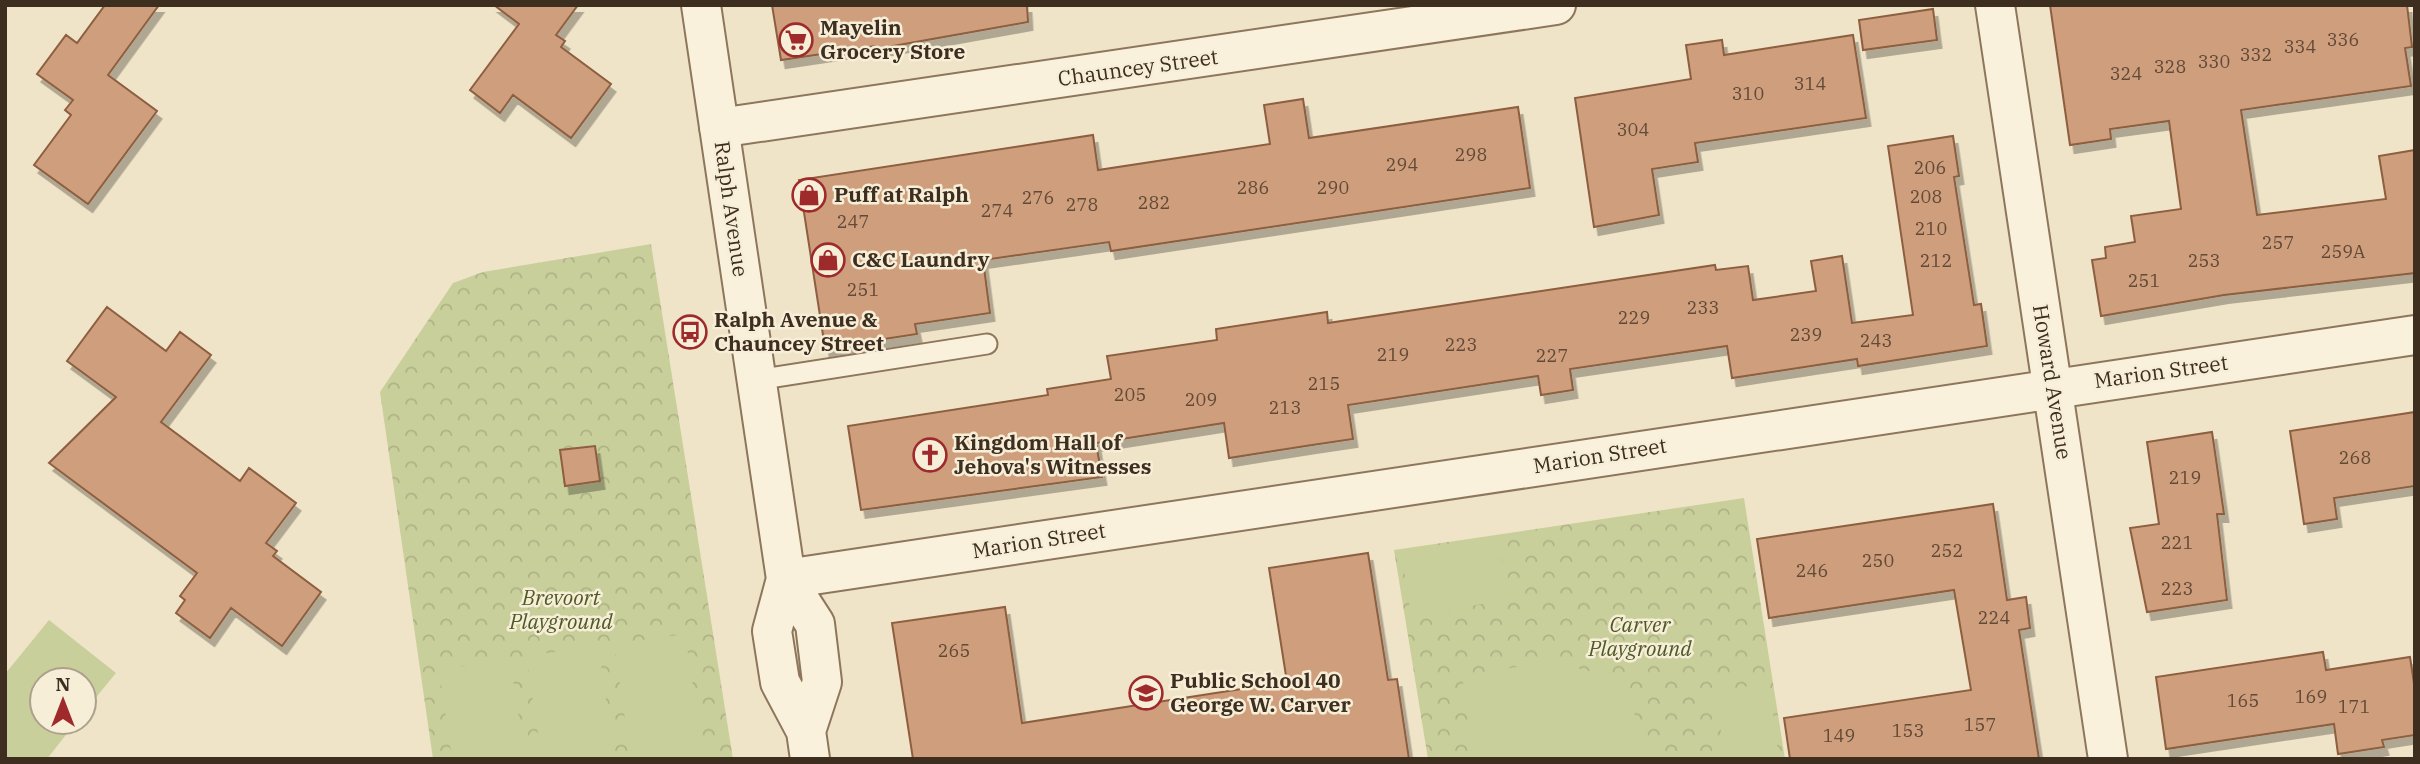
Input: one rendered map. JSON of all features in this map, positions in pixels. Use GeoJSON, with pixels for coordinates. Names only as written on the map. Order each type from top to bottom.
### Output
{"type":"FeatureCollection","features":[{"type":"Feature","properties":{"kind":"street","name":"Ralph Avenue"},"geometry":{"type":"LineString","coordinates":[[701,5],[786,579],[772,631],[780,682],[808,745]]}},
{"type":"Feature","properties":{"kind":"street","name":"Chauncey Street"},"geometry":{"type":"LineString","coordinates":[[719,128],[1556,5]]}},
{"type":"Feature","properties":{"kind":"street","name":"Howard Avenue"},"geometry":{"type":"LineString","coordinates":[[1995,5],[2108,759]]}},
{"type":"Feature","properties":{"kind":"street","name":"Marion Street"},"geometry":{"type":"LineString","coordinates":[[786,579],[2415,335]]}},
{"type":"Feature","properties":{"kind":"lane"},"geometry":{"type":"LineString","coordinates":[[756,380],[987,345]]}},
{"type":"Feature","properties":{"kind":"green space","name":"Brevoort Playground"},"geometry":{"type":"Polygon","coordinates":[[[651,244],[733,759],[433,759],[380,392],[453,283],[483,272],[651,244]]]}},
{"type":"Feature","properties":{"kind":"green space","name":"Carver Playground"},"geometry":{"type":"Polygon","coordinates":[[[1744,498],[1785,759],[1428,759],[1394,550],[1744,498]]]}},
{"type":"Feature","properties":{"kind":"green space"},"geometry":{"type":"Polygon","coordinates":[[[1498,536],[1508,600],[1411,615],[1401,551],[1498,536]]]}},
{"type":"Feature","properties":{"kind":"green space"},"geometry":{"type":"Polygon","coordinates":[[[49,620],[116,673],[98,695],[98,666],[28,666],[28,736],[65,736],[47,759],[5,759],[5,674],[49,620]]]}},
{"type":"Feature","properties":{"kind":"green space"},"geometry":{"type":"Polygon","coordinates":[[[685,634],[704,759],[631,759],[614,644],[685,634]]]}},
{"type":"Feature","properties":{"kind":"green space"},"geometry":{"type":"Polygon","coordinates":[[[598,646],[615,759],[542,759],[526,656],[598,646]]]}},
{"type":"Feature","properties":{"kind":"green space"},"geometry":{"type":"Polygon","coordinates":[[[510,659],[525,759],[452,759],[439,670],[510,659]]]}},
{"type":"Feature","properties":{"kind":"green space"},"geometry":{"type":"Polygon","coordinates":[[[1551,662],[1593,672],[1627,702],[1644,730],[1648,759],[1474,759],[1462,675],[1551,662]]]}},
{"type":"Feature","properties":{"kind":"green space"},"geometry":{"type":"Polygon","coordinates":[[[1769,683],[1779,759],[1725,759],[1715,691],[1769,683]]]}},
{"type":"Feature","properties":{"kind":"building"},"geometry":{"type":"Polygon","coordinates":[[[105,5],[159,5],[108,75],[157,111],[88,204],[34,165],[71,115],[65,110],[73,100],[37,74],[66,35],[77,43],[105,5]]]}},
{"type":"Feature","properties":{"kind":"building"},"geometry":{"type":"Polygon","coordinates":[[[494,5],[578,5],[556,35],[565,41],[561,47],[611,84],[571,138],[513,95],[500,113],[470,90],[519,24],[494,5]]]}},
{"type":"Feature","properties":{"kind":"building"},"geometry":{"type":"Polygon","coordinates":[[[772,5],[1027,5],[1028,22],[876,49],[875,46],[781,60],[772,5]]]}},
{"type":"Feature","properties":{"kind":"building"},"geometry":{"type":"Polygon","coordinates":[[[2050,5],[2407,5],[2412,47],[2405,48],[2411,86],[2241,110],[2257,215],[2386,199],[2379,156],[2415,150],[2415,273],[2224,295],[2101,316],[2092,260],[2106,258],[2105,247],[2135,242],[2131,216],[2181,209],[2169,121],[2110,129],[2111,139],[2070,145],[2050,5]]]}},
{"type":"Feature","properties":{"kind":"building"},"geometry":{"type":"Polygon","coordinates":[[[1933,9],[1937,40],[1863,50],[1859,20],[1933,9]]]}},
{"type":"Feature","properties":{"kind":"building"},"geometry":{"type":"Polygon","coordinates":[[[1853,35],[1866,118],[1695,143],[1698,162],[1652,169],[1659,215],[1594,227],[1575,98],[1691,79],[1686,45],[1722,40],[1724,55],[1853,35]]]}},
{"type":"Feature","properties":{"kind":"building"},"geometry":{"type":"Polygon","coordinates":[[[1303,99],[1309,138],[1518,107],[1530,188],[1111,251],[1109,242],[983,260],[990,313],[915,324],[917,334],[825,348],[799,180],[1093,135],[1098,170],[1270,144],[1264,105],[1303,99]]]}},
{"type":"Feature","properties":{"kind":"building"},"geometry":{"type":"Polygon","coordinates":[[[1953,136],[1959,176],[1954,177],[1974,305],[1981,304],[1987,346],[1858,366],[1857,359],[1732,378],[1727,346],[1570,369],[1573,390],[1541,395],[1538,376],[1348,405],[1353,439],[1229,458],[1224,423],[1096,443],[1102,477],[861,510],[848,426],[1048,395],[1047,389],[1111,379],[1107,356],[1217,340],[1216,329],[1327,312],[1328,323],[1715,265],[1716,270],[1748,266],[1753,300],[1816,291],[1811,261],[1842,256],[1852,323],[1913,315],[1888,146],[1953,136]]]}},
{"type":"Feature","properties":{"kind":"building"},"geometry":{"type":"Polygon","coordinates":[[[107,307],[166,351],[180,332],[211,355],[161,422],[240,481],[249,468],[296,503],[266,543],[277,551],[273,556],[321,592],[282,646],[231,608],[210,638],[176,613],[185,600],[180,596],[197,573],[49,463],[116,397],[67,361],[107,307]]]}},
{"type":"Feature","properties":{"kind":"building"},"geometry":{"type":"Polygon","coordinates":[[[2415,412],[2415,486],[2334,498],[2337,519],[2304,524],[2290,431],[2415,412]]]}},
{"type":"Feature","properties":{"kind":"building"},"geometry":{"type":"Polygon","coordinates":[[[2212,432],[2224,514],[2217,514],[2227,600],[2147,612],[2130,528],[2159,524],[2147,442],[2212,432]]]}},
{"type":"Feature","properties":{"kind":"building"},"geometry":{"type":"Polygon","coordinates":[[[595,446],[600,481],[565,486],[560,450],[595,446]]]}},
{"type":"Feature","properties":{"kind":"building"},"geometry":{"type":"Polygon","coordinates":[[[1993,504],[2007,600],[2026,597],[2030,628],[2019,630],[2039,759],[1790,759],[1784,718],[1971,690],[1954,590],[1769,618],[1757,539],[1993,504]]]}},
{"type":"Feature","properties":{"kind":"building","name":"Public School 40 George W. Carver"},"geometry":{"type":"Polygon","coordinates":[[[1368,553],[1388,680],[1397,679],[1409,759],[913,759],[892,623],[1005,607],[1022,723],[1287,682],[1269,568],[1368,553]]]}},
{"type":"Feature","properties":{"kind":"building"},"geometry":{"type":"Polygon","coordinates":[[[2323,652],[2326,670],[2410,657],[2415,690],[2415,735],[2382,740],[2384,747],[2338,754],[2334,724],[2166,749],[2156,677],[2323,652]]]}},
{"type":"Feature","properties":{"kind":"place","name":"Mayelin Grocery Store"},"geometry":{"type":"Point","coordinates":[796,40]}},
{"type":"Feature","properties":{"kind":"place","name":"Puff at Ralph"},"geometry":{"type":"Point","coordinates":[809,195]}},
{"type":"Feature","properties":{"kind":"place","name":"C&C Laundry"},"geometry":{"type":"Point","coordinates":[828,260]}},
{"type":"Feature","properties":{"kind":"place","name":"Ralph Avenue & Chauncey Street"},"geometry":{"type":"Point","coordinates":[690,332]}},
{"type":"Feature","properties":{"kind":"place","name":"Kingdom Hall of Jehova's Witnesses"},"geometry":{"type":"Point","coordinates":[930,455]}},
{"type":"Feature","properties":{"kind":"place","name":"Public School 40 George W. Carver"},"geometry":{"type":"Point","coordinates":[1146,693]}}]}
